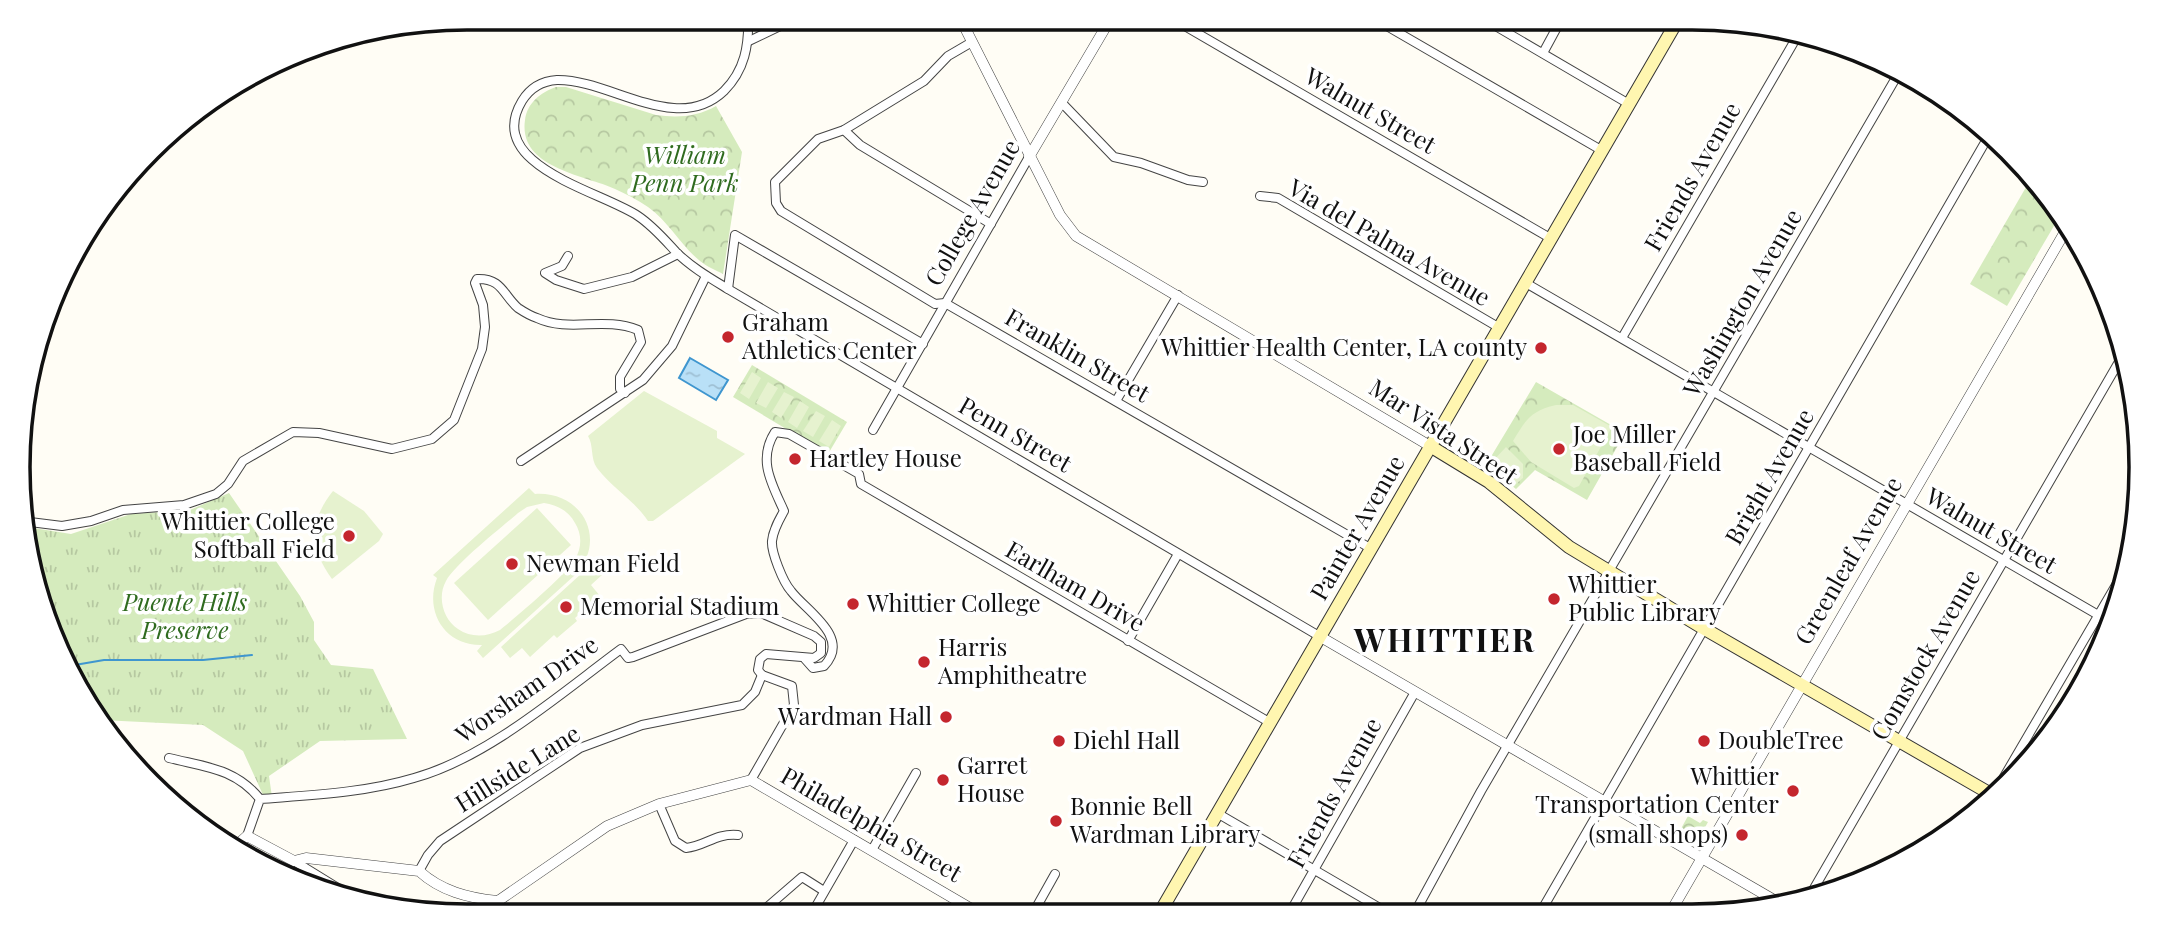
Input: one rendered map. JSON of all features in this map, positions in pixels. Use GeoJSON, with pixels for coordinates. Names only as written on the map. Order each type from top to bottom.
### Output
{"type":"FeatureCollection","features":[{"type":"Feature","properties":{"kind":"main road","name":"Painter Avenue"},"geometry":{"type":"LineString","coordinates":[[1164,904],[1672,30]]}},
{"type":"Feature","properties":{"kind":"main road","name":"Mar Vista Street"},"geometry":{"type":"LineString","coordinates":[[1430,446],[1475,472],[1569,547],[1703,628],[1899,740],[1983,793]]}},
{"type":"Feature","properties":{"kind":"street","name":"Penn Street"},"geometry":{"type":"LineString","coordinates":[[748,30],[741,67],[729,86],[713,99],[692,107],[667,108],[582,84],[556,80],[537,85],[524,99],[514,121],[517,142],[533,161],[570,184],[627,209],[658,231],[678,254],[706,276],[896,390],[1770,897]]}},
{"type":"Feature","properties":{"kind":"street"},"geometry":{"type":"LineString","coordinates":[[748,41],[771,30]]}},
{"type":"Feature","properties":{"kind":"street","name":"Mar Vista Street"},"geometry":{"type":"LineString","coordinates":[[966,30],[1029,157],[1060,215],[1076,236],[1430,446]]}},
{"type":"Feature","properties":{"kind":"street","name":"College Avenue"},"geometry":{"type":"LineString","coordinates":[[873,430],[1104,30]]}},
{"type":"Feature","properties":{"kind":"street","name":"Walnut Street"},"geometry":{"type":"LineString","coordinates":[[1192,30],[1550,238]]}},
{"type":"Feature","properties":{"kind":"street"},"geometry":{"type":"LineString","coordinates":[[1394,30],[1601,150]]}},
{"type":"Feature","properties":{"kind":"street"},"geometry":{"type":"LineString","coordinates":[[1505,30],[1629,104]]}},
{"type":"Feature","properties":{"kind":"street"},"geometry":{"type":"LineString","coordinates":[[1543,53],[1555,30]]}},
{"type":"Feature","properties":{"kind":"street"},"geometry":{"type":"LineString","coordinates":[[972,42],[948,56],[924,81],[844,130],[860,145],[991,224]]}},
{"type":"Feature","properties":{"kind":"street","name":"Friends Avenue"},"geometry":{"type":"LineString","coordinates":[[1622,338],[1794,42]]}},
{"type":"Feature","properties":{"kind":"street","name":"Washington Avenue"},"geometry":{"type":"LineString","coordinates":[[1420,904],[1508,746],[1895,80]]}},
{"type":"Feature","properties":{"kind":"street"},"geometry":{"type":"LineString","coordinates":[[1062,103],[1114,157],[1142,163],[1188,180],[1203,182]]}},
{"type":"Feature","properties":{"kind":"street","name":"Franklin Street"},"geometry":{"type":"LineString","coordinates":[[844,130],[818,139],[775,182],[776,203],[781,211],[935,304],[946,303],[1370,548]]}},
{"type":"Feature","properties":{"kind":"street","name":"Bright Avenue"},"geometry":{"type":"LineString","coordinates":[[1545,904],[1985,143]]}},
{"type":"Feature","properties":{"kind":"street","name":"Via del Palma Avenue"},"geometry":{"type":"LineString","coordinates":[[1260,197],[1278,198],[1498,327]]}},
{"type":"Feature","properties":{"kind":"street"},"geometry":{"type":"LineString","coordinates":[[728,289],[735,235],[923,344]]}},
{"type":"Feature","properties":{"kind":"street","name":"Greenleaf Avenue"},"geometry":{"type":"LineString","coordinates":[[1675,904],[2063,235]]}},
{"type":"Feature","properties":{"kind":"street"},"geometry":{"type":"LineString","coordinates":[[568,256],[562,266],[545,273],[556,280],[584,289],[632,277],[678,254]]}},
{"type":"Feature","properties":{"kind":"street"},"geometry":{"type":"LineString","coordinates":[[522,461],[643,380],[671,346],[706,276]]}},
{"type":"Feature","properties":{"kind":"street"},"geometry":{"type":"LineString","coordinates":[[33,522],[62,526],[91,521],[123,510],[184,505],[216,494],[228,484],[243,461],[293,432],[319,433],[392,449],[432,439],[454,419],[482,349],[485,327],[483,305],[475,283],[477,278],[487,278],[505,291],[517,307],[540,320],[570,326],[611,323],[638,330],[641,341],[620,377],[620,389],[625,393]]}},
{"type":"Feature","properties":{"kind":"street","name":"Walnut Street"},"geometry":{"type":"LineString","coordinates":[[1524,282],[2102,617]]}},
{"type":"Feature","properties":{"kind":"street"},"geometry":{"type":"LineString","coordinates":[[1116,401],[1178,295]]}},
{"type":"Feature","properties":{"kind":"street","name":"Comstock Avenue"},"geometry":{"type":"LineString","coordinates":[[1815,886],[2117,365]]}},
{"type":"Feature","properties":{"kind":"street","name":"Earlham Drive"},"geometry":{"type":"LineString","coordinates":[[805,659],[813,668],[824,666],[830,657],[831,642],[825,624],[790,591],[771,543],[784,511],[766,465],[769,442],[775,432],[789,434],[859,474],[861,484],[1269,722]]}},
{"type":"Feature","properties":{"kind":"street"},"geometry":{"type":"LineString","coordinates":[[1128,641],[1178,554]]}},
{"type":"Feature","properties":{"kind":"street"},"geometry":{"type":"LineString","coordinates":[[2012,765],[2110,596]]}},
{"type":"Feature","properties":{"kind":"street","name":"Worsham Drive"},"geometry":{"type":"LineString","coordinates":[[260,799],[376,788],[415,778],[454,763],[481,748],[550,702],[621,649],[628,658],[633,657],[746,614],[761,613],[817,637],[821,642],[821,653],[814,658],[805,659]]}},
{"type":"Feature","properties":{"kind":"street"},"geometry":{"type":"LineString","coordinates":[[751,780],[794,705],[792,686],[762,675],[758,670],[760,659],[766,654],[805,659]]}},
{"type":"Feature","properties":{"kind":"street","name":"Hillside Lane"},"geometry":{"type":"LineString","coordinates":[[419,871],[440,841],[580,748],[663,720],[743,705],[755,692],[762,675]]}},
{"type":"Feature","properties":{"kind":"street","name":"Friends Avenue"},"geometry":{"type":"LineString","coordinates":[[1295,904],[1415,692]]}},
{"type":"Feature","properties":{"kind":"street"},"geometry":{"type":"LineString","coordinates":[[169,758],[219,770],[248,785],[260,799],[247,836],[241,842]]}},
{"type":"Feature","properties":{"kind":"street"},"geometry":{"type":"LineString","coordinates":[[872,850],[916,774]]}},
{"type":"Feature","properties":{"kind":"street","name":"Philadelphia Street"},"geometry":{"type":"LineString","coordinates":[[498,901],[607,826],[659,804],[751,780],[963,904]]}},
{"type":"Feature","properties":{"kind":"street"},"geometry":{"type":"LineString","coordinates":[[659,804],[675,841],[686,848],[719,835],[738,835]]}},
{"type":"Feature","properties":{"kind":"street"},"geometry":{"type":"LineString","coordinates":[[1217,813],[1373,904]]}},
{"type":"Feature","properties":{"kind":"street"},"geometry":{"type":"LineString","coordinates":[[247,836],[325,881]]}},
{"type":"Feature","properties":{"kind":"street"},"geometry":{"type":"LineString","coordinates":[[816,904],[854,840]]}},
{"type":"Feature","properties":{"kind":"street"},"geometry":{"type":"LineString","coordinates":[[294,862],[306,858],[419,871],[432,883],[449,892],[498,901],[499,904]]}},
{"type":"Feature","properties":{"kind":"street"},"geometry":{"type":"LineString","coordinates":[[1038,904],[1055,874]]}},
{"type":"Feature","properties":{"kind":"street"},"geometry":{"type":"LineString","coordinates":[[771,904],[802,877],[824,891]]}},
{"type":"Feature","properties":{"kind":"green space","name":"William Penn Park"},"geometry":{"type":"Polygon","coordinates":[[[556,87],[566,87],[656,115],[687,116],[716,106],[742,152],[723,274],[693,255],[663,220],[644,204],[615,189],[556,167],[532,149],[526,136],[526,114],[536,99],[556,87]]]}},
{"type":"Feature","properties":{"kind":"green space"},"geometry":{"type":"Polygon","coordinates":[[[2027,186],[2055,223],[2007,306],[1970,284],[2027,186]]]}},
{"type":"Feature","properties":{"kind":"green space"},"geometry":{"type":"Polygon","coordinates":[[[752,365],[847,422],[828,454],[733,397],[752,365]]]}},
{"type":"Feature","properties":{"kind":"green space"},"geometry":{"type":"Polygon","coordinates":[[[752,372],[761,378],[749,399],[740,393],[752,372]]]}},
{"type":"Feature","properties":{"kind":"green space"},"geometry":{"type":"Polygon","coordinates":[[[768,382],[778,388],[766,408],[756,403],[768,382]]]}},
{"type":"Feature","properties":{"kind":"green space"},"geometry":{"type":"Polygon","coordinates":[[[1536,382],[1625,433],[1587,500],[1535,470],[1516,489],[1486,465],[1536,382]]]}},
{"type":"Feature","properties":{"kind":"green space"},"geometry":{"type":"Polygon","coordinates":[[[644,391],[717,431],[717,438],[745,454],[653,521],[648,521],[597,468],[588,436],[644,391]]]}},
{"type":"Feature","properties":{"kind":"green space"},"geometry":{"type":"Polygon","coordinates":[[[784,392],[794,397],[781,418],[772,412],[784,392]]]}},
{"type":"Feature","properties":{"kind":"green space"},"geometry":{"type":"Polygon","coordinates":[[[800,401],[809,407],[797,428],[788,422],[800,401]]]}},
{"type":"Feature","properties":{"kind":"green space","name":"Joe Miller Baseball Field"},"geometry":{"type":"Polygon","coordinates":[[[1556,405],[1573,405],[1612,427],[1579,486],[1574,488],[1531,462],[1513,441],[1530,417],[1540,410],[1556,405]]]}},
{"type":"Feature","properties":{"kind":"green space"},"geometry":{"type":"Polygon","coordinates":[[[816,411],[825,416],[813,437],[803,431],[816,411]]]}},
{"type":"Feature","properties":{"kind":"green space"},"geometry":{"type":"Polygon","coordinates":[[[832,420],[841,426],[829,447],[819,441],[832,420]]]}},
{"type":"Feature","properties":{"kind":"green space"},"geometry":{"type":"Polygon","coordinates":[[[1506,447],[1523,464],[1523,478],[1516,484],[1511,483],[1491,463],[1506,447]]]}},
{"type":"Feature","properties":{"kind":"green space"},"geometry":{"type":"Polygon","coordinates":[[[529,488],[535,494],[552,495],[566,500],[585,520],[590,533],[585,561],[575,575],[483,658],[477,651],[482,645],[458,640],[441,625],[433,603],[437,578],[433,575],[529,488]],[[549,504],[527,507],[518,513],[451,574],[443,587],[442,601],[445,614],[458,629],[479,636],[500,630],[570,566],[579,550],[579,532],[569,515],[549,504]]]}},
{"type":"Feature","properties":{"kind":"green space","name":"Whittier College Softball Field"},"geometry":{"type":"Polygon","coordinates":[[[333,491],[364,511],[383,534],[379,541],[332,579],[319,556],[315,535],[319,513],[333,491]]]}},
{"type":"Feature","properties":{"kind":"green space","name":"Puente Hills Preserve"},"geometry":{"type":"Polygon","coordinates":[[[229,493],[300,596],[314,622],[314,640],[331,665],[373,669],[407,739],[320,741],[269,776],[272,797],[264,797],[243,751],[203,725],[111,720],[88,686],[63,634],[45,580],[34,528],[71,534],[131,514],[190,510],[229,493]]]}},
{"type":"Feature","properties":{"kind":"green space","name":"Newman Field"},"geometry":{"type":"Polygon","coordinates":[[[537,508],[571,545],[488,620],[454,583],[537,508]]]}},
{"type":"Feature","properties":{"kind":"green space","name":"Memorial Stadium"},"geometry":{"type":"Polygon","coordinates":[[[593,563],[603,574],[591,585],[600,596],[575,618],[577,621],[557,638],[554,635],[530,657],[522,648],[510,658],[501,647],[593,563]]]}},
{"type":"Feature","properties":{"kind":"green space"},"geometry":{"type":"Polygon","coordinates":[[[1688,816],[1700,823],[1703,820],[1708,822],[1698,840],[1691,842],[1678,834],[1688,816]]]}},
{"type":"Feature","properties":{"kind":"water"},"geometry":{"type":"Polygon","coordinates":[[[690,358],[728,380],[716,400],[679,378],[690,358]]]}},
{"type":"Feature","properties":{"kind":"waterway"},"geometry":{"type":"LineString","coordinates":[[77,665],[104,660],[203,660],[252,655]]}},
{"type":"Feature","properties":{"kind":"place","name":"Graham Athletics Center"},"geometry":{"type":"Point","coordinates":[728,337]}},
{"type":"Feature","properties":{"kind":"place","name":"Whittier Health Center, LA county"},"geometry":{"type":"Point","coordinates":[1541,348]}},
{"type":"Feature","properties":{"kind":"place","name":"Joe Miller Baseball Field"},"geometry":{"type":"Point","coordinates":[1559,449]}},
{"type":"Feature","properties":{"kind":"place","name":"Hartley House"},"geometry":{"type":"Point","coordinates":[795,459]}},
{"type":"Feature","properties":{"kind":"place","name":"Whittier College Softball Field"},"geometry":{"type":"Point","coordinates":[349,536]}},
{"type":"Feature","properties":{"kind":"place","name":"Newman Field"},"geometry":{"type":"Point","coordinates":[512,564]}},
{"type":"Feature","properties":{"kind":"place","name":"Whittier Public Library"},"geometry":{"type":"Point","coordinates":[1554,599]}},
{"type":"Feature","properties":{"kind":"place","name":"Whittier College"},"geometry":{"type":"Point","coordinates":[853,604]}},
{"type":"Feature","properties":{"kind":"place","name":"Memorial Stadium"},"geometry":{"type":"Point","coordinates":[566,607]}},
{"type":"Feature","properties":{"kind":"place","name":"Harris Amphitheatre"},"geometry":{"type":"Point","coordinates":[924,662]}},
{"type":"Feature","properties":{"kind":"place","name":"Wardman Hall"},"geometry":{"type":"Point","coordinates":[946,717]}},
{"type":"Feature","properties":{"kind":"place","name":"Diehl Hall"},"geometry":{"type":"Point","coordinates":[1059,741]}},
{"type":"Feature","properties":{"kind":"place","name":"DoubleTree"},"geometry":{"type":"Point","coordinates":[1704,741]}},
{"type":"Feature","properties":{"kind":"place","name":"Garret House"},"geometry":{"type":"Point","coordinates":[943,780]}},
{"type":"Feature","properties":{"kind":"place","name":"Whittier Transportation Center"},"geometry":{"type":"Point","coordinates":[1793,791]}},
{"type":"Feature","properties":{"kind":"place","name":"Bonnie Bell Wardman Library"},"geometry":{"type":"Point","coordinates":[1056,821]}},
{"type":"Feature","properties":{"kind":"place","name":"(small shops)"},"geometry":{"type":"Point","coordinates":[1742,835]}},
{"type":"Feature","properties":{"kind":"district","name":"WHITTIER"},"geometry":{"type":"Point","coordinates":[1445,641]}}]}
